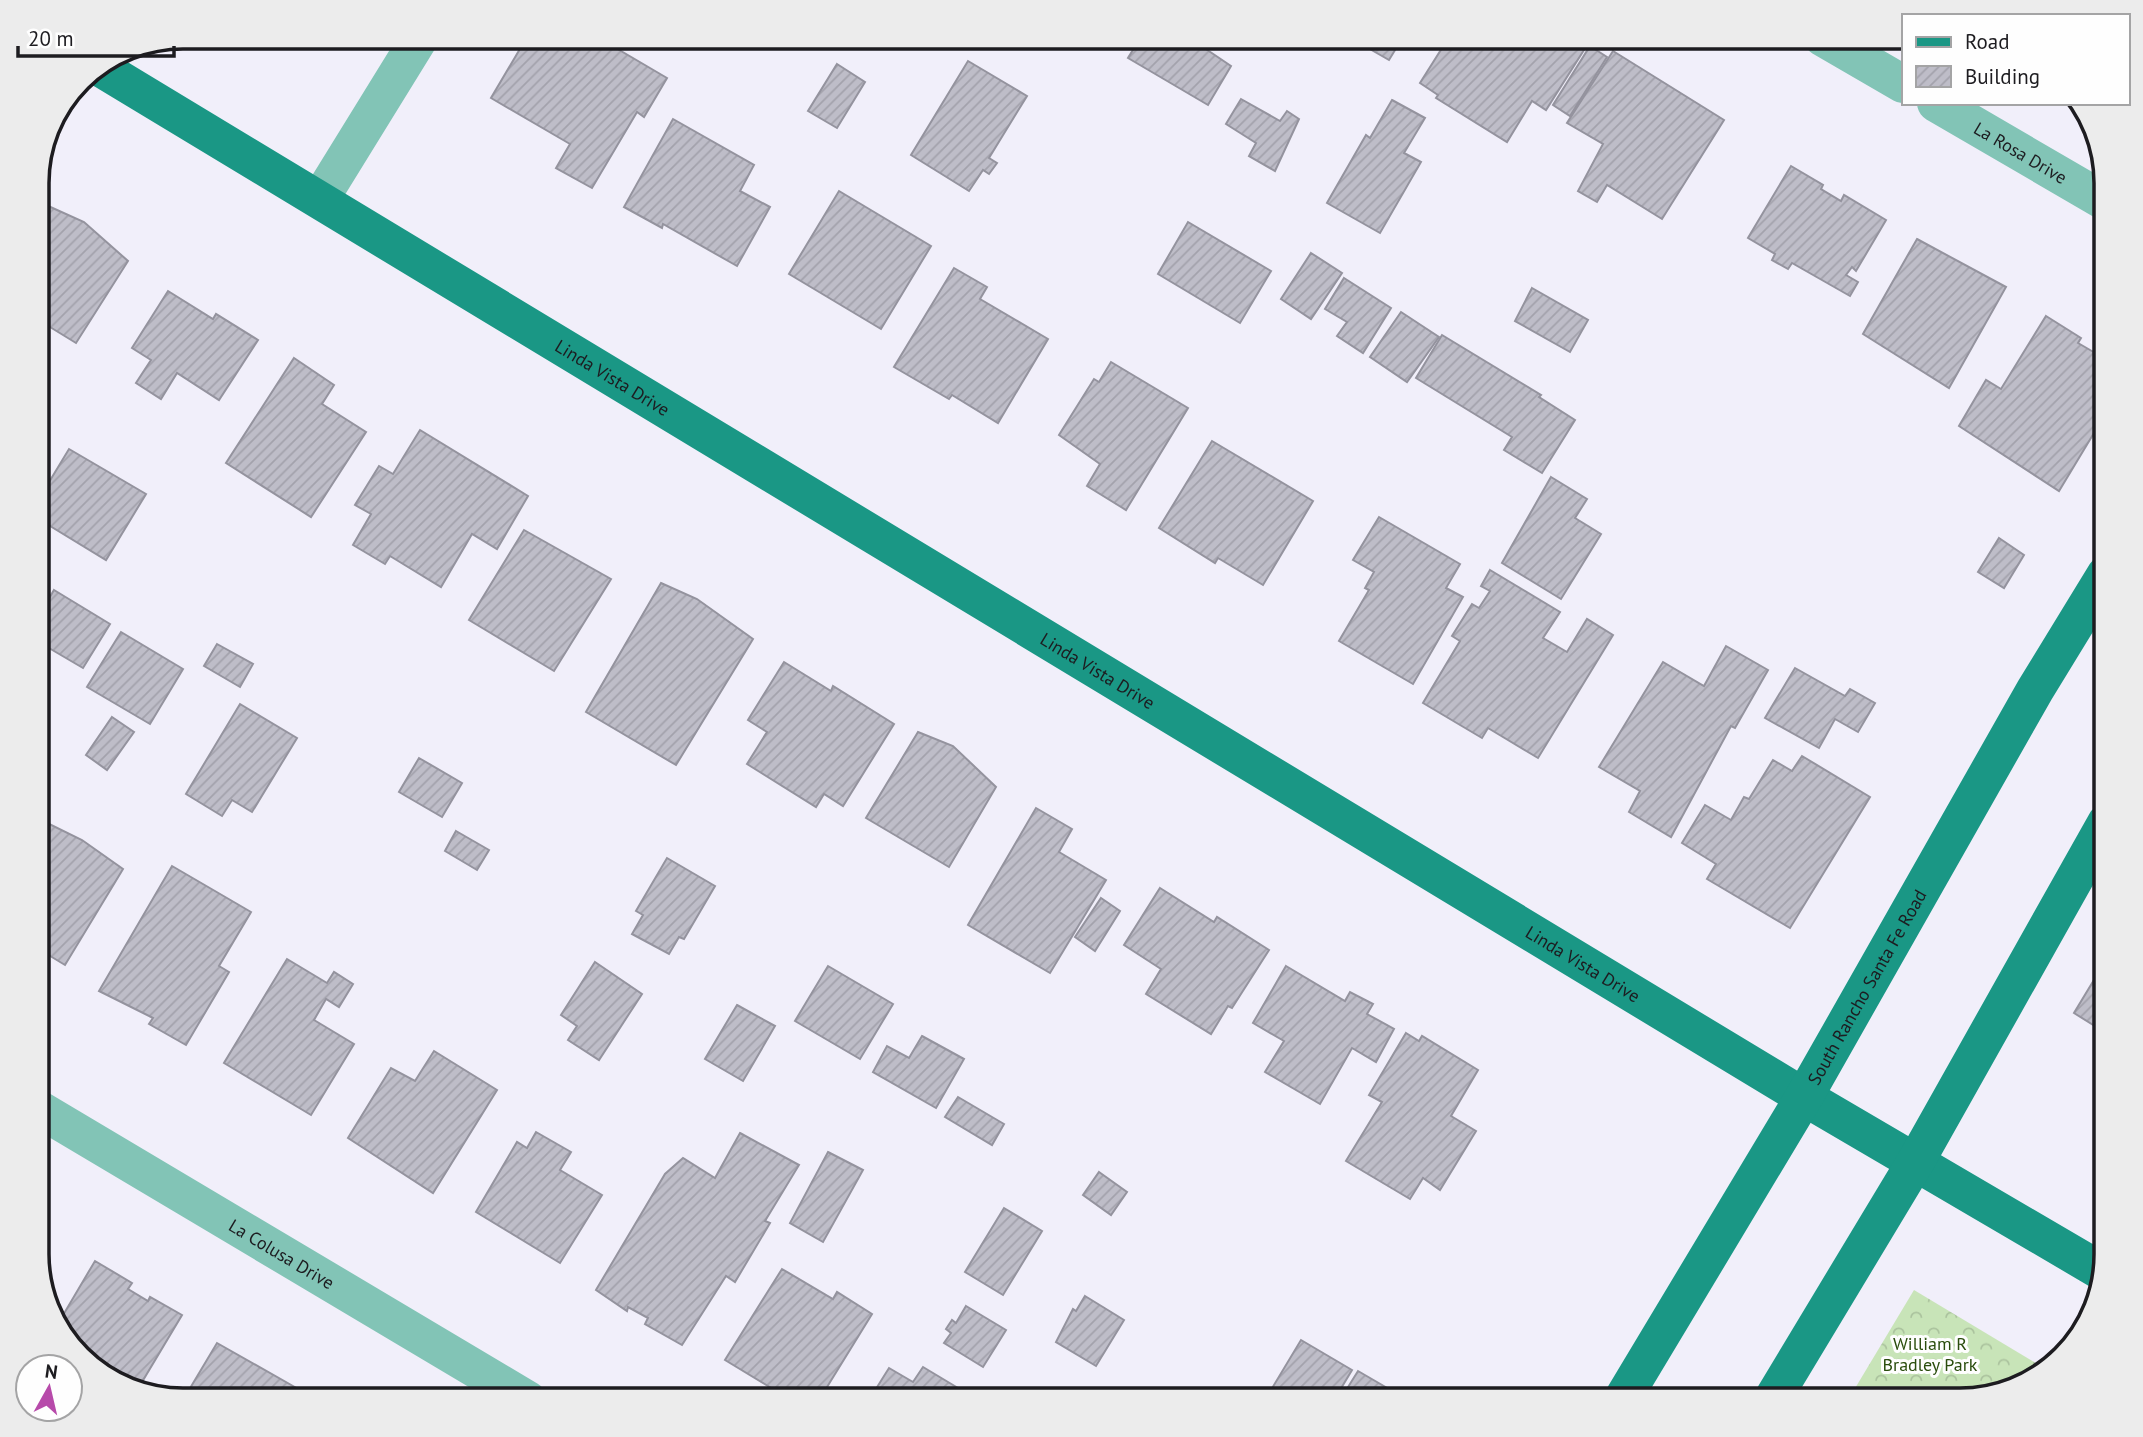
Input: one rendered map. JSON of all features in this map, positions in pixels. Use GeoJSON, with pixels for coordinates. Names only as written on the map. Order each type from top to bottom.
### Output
{"type":"FeatureCollection","features":[{"type":"Feature","properties":{"kind":"main road","name":"Linda Vista Drive"},"geometry":{"type":"LineString","coordinates":[[109,72],[1804,1097],[2093,1266]]}},
{"type":"Feature","properties":{"kind":"main road","name":"South Rancho Santa Fe Road"},"geometry":{"type":"LineString","coordinates":[[1629,1388],[1804,1097],[2035,690],[2094,594]]}},
{"type":"Feature","properties":{"kind":"main road"},"geometry":{"type":"LineString","coordinates":[[1779,1388],[1916,1161],[2094,844]]}},
{"type":"Feature","properties":{"kind":"street"},"geometry":{"type":"LineString","coordinates":[[320,199],[413,49]]}},
{"type":"Feature","properties":{"kind":"street"},"geometry":{"type":"LineString","coordinates":[[1843,49],[1902,83]]}},
{"type":"Feature","properties":{"kind":"street","name":"La Rosa Drive"},"geometry":{"type":"LineString","coordinates":[[1939,105],[2094,195]]}},
{"type":"Feature","properties":{"kind":"street","name":"La Colusa Drive"},"geometry":{"type":"LineString","coordinates":[[49,1115],[508,1388]]}},
{"type":"Feature","properties":{"kind":"green space","name":"William R Bradley Park"},"geometry":{"type":"Polygon","coordinates":[[[1914,1290],[2036,1363],[2011,1378],[1978,1387],[1855,1388],[1914,1290]]]}},
{"type":"Feature","properties":{"kind":"building"},"geometry":{"type":"Polygon","coordinates":[[[520,49],[617,49],[667,78],[644,117],[637,112],[592,188],[556,168],[570,144],[491,98],[520,49]]]}},
{"type":"Feature","properties":{"kind":"building"},"geometry":{"type":"Polygon","coordinates":[[[1134,49],[1206,49],[1231,66],[1208,105],[1128,58],[1134,49]]]}},
{"type":"Feature","properties":{"kind":"building"},"geometry":{"type":"Polygon","coordinates":[[[1370,49],[1396,49],[1389,60],[1370,49]]]}},
{"type":"Feature","properties":{"kind":"building"},"geometry":{"type":"Polygon","coordinates":[[[1441,49],[1584,50],[1546,110],[1532,101],[1507,142],[1436,98],[1438,95],[1420,83],[1441,49]]]}},
{"type":"Feature","properties":{"kind":"building"},"geometry":{"type":"Polygon","coordinates":[[[1588,49],[1595,49],[1607,57],[1570,116],[1553,105],[1588,49]]]}},
{"type":"Feature","properties":{"kind":"building"},"geometry":{"type":"Polygon","coordinates":[[[1613,51],[1724,120],[1662,219],[1607,185],[1597,202],[1578,191],[1603,144],[1567,123],[1613,51]]]}},
{"type":"Feature","properties":{"kind":"building"},"geometry":{"type":"Polygon","coordinates":[[[968,61],[1027,96],[989,158],[997,163],[989,174],[983,170],[969,191],[911,155],[968,61]]]}},
{"type":"Feature","properties":{"kind":"building"},"geometry":{"type":"Polygon","coordinates":[[[837,64],[865,82],[837,128],[808,111],[837,64]]]}},
{"type":"Feature","properties":{"kind":"building"},"geometry":{"type":"Polygon","coordinates":[[[1241,99],[1280,121],[1287,111],[1299,119],[1275,171],[1249,156],[1256,143],[1226,124],[1241,99]]]}},
{"type":"Feature","properties":{"kind":"building"},"geometry":{"type":"Polygon","coordinates":[[[1392,100],[1425,118],[1404,153],[1421,162],[1380,233],[1327,203],[1366,135],[1370,138],[1392,100]]]}},
{"type":"Feature","properties":{"kind":"building"},"geometry":{"type":"Polygon","coordinates":[[[673,119],[754,165],[740,191],[770,207],[737,266],[663,224],[662,228],[624,207],[673,119]]]}},
{"type":"Feature","properties":{"kind":"building"},"geometry":{"type":"Polygon","coordinates":[[[1791,166],[1823,185],[1821,189],[1841,201],[1844,195],[1886,220],[1856,271],[1852,267],[1846,275],[1858,282],[1850,296],[1792,263],[1788,269],[1772,260],[1775,254],[1748,238],[1791,166]]]}},
{"type":"Feature","properties":{"kind":"building"},"geometry":{"type":"Polygon","coordinates":[[[839,191],[931,246],[881,329],[789,274],[839,191]]]}},
{"type":"Feature","properties":{"kind":"building"},"geometry":{"type":"Polygon","coordinates":[[[49,206],[84,222],[128,261],[76,343],[49,326],[49,206]]]}},
{"type":"Feature","properties":{"kind":"building"},"geometry":{"type":"Polygon","coordinates":[[[1188,222],[1271,271],[1240,323],[1158,274],[1188,222]]]}},
{"type":"Feature","properties":{"kind":"building"},"geometry":{"type":"Polygon","coordinates":[[[1917,239],[2006,287],[1949,388],[1863,334],[1917,239]]]}},
{"type":"Feature","properties":{"kind":"building"},"geometry":{"type":"Polygon","coordinates":[[[1311,253],[1342,273],[1311,319],[1281,299],[1311,253]]]}},
{"type":"Feature","properties":{"kind":"building"},"geometry":{"type":"Polygon","coordinates":[[[954,268],[987,287],[980,299],[1048,339],[998,423],[952,395],[949,399],[894,367],[954,268]]]}},
{"type":"Feature","properties":{"kind":"building"},"geometry":{"type":"Polygon","coordinates":[[[1344,278],[1391,308],[1363,353],[1337,336],[1347,322],[1325,309],[1344,278]]]}},
{"type":"Feature","properties":{"kind":"building"},"geometry":{"type":"Polygon","coordinates":[[[1532,288],[1588,320],[1570,352],[1515,321],[1532,288]]]}},
{"type":"Feature","properties":{"kind":"building"},"geometry":{"type":"Polygon","coordinates":[[[168,291],[213,319],[216,314],[258,340],[219,400],[177,373],[161,399],[136,383],[151,360],[132,348],[168,291]]]}},
{"type":"Feature","properties":{"kind":"building"},"geometry":{"type":"Polygon","coordinates":[[[1401,312],[1439,337],[1407,382],[1370,357],[1401,312]]]}},
{"type":"Feature","properties":{"kind":"building"},"geometry":{"type":"Polygon","coordinates":[[[2046,316],[2081,338],[2078,343],[2094,352],[2094,433],[2059,491],[1959,426],[1986,380],[2001,389],[2046,316]]]}},
{"type":"Feature","properties":{"kind":"building"},"geometry":{"type":"Polygon","coordinates":[[[1442,335],[1541,395],[1539,397],[1575,420],[1542,473],[1504,450],[1512,437],[1416,378],[1442,335]]]}},
{"type":"Feature","properties":{"kind":"building"},"geometry":{"type":"Polygon","coordinates":[[[294,358],[334,385],[322,404],[366,432],[311,517],[226,463],[294,358]]]}},
{"type":"Feature","properties":{"kind":"building"},"geometry":{"type":"Polygon","coordinates":[[[1111,362],[1188,408],[1126,510],[1087,486],[1100,464],[1059,435],[1094,379],[1099,382],[1111,362]]]}},
{"type":"Feature","properties":{"kind":"building"},"geometry":{"type":"Polygon","coordinates":[[[420,430],[528,496],[497,549],[472,534],[441,587],[390,556],[385,564],[353,545],[371,514],[355,505],[379,466],[393,474],[420,430]]]}},
{"type":"Feature","properties":{"kind":"building"},"geometry":{"type":"Polygon","coordinates":[[[1212,441],[1313,501],[1263,585],[1218,558],[1215,563],[1159,528],[1212,441]]]}},
{"type":"Feature","properties":{"kind":"building"},"geometry":{"type":"Polygon","coordinates":[[[69,449],[146,494],[106,560],[49,525],[49,482],[69,449]]]}},
{"type":"Feature","properties":{"kind":"building"},"geometry":{"type":"Polygon","coordinates":[[[1551,477],[1587,499],[1575,518],[1601,534],[1561,599],[1502,563],[1551,477]]]}},
{"type":"Feature","properties":{"kind":"building"},"geometry":{"type":"Polygon","coordinates":[[[1379,517],[1460,564],[1446,588],[1463,597],[1413,684],[1339,641],[1369,590],[1365,588],[1374,572],[1353,560],[1379,517]]]}},
{"type":"Feature","properties":{"kind":"building"},"geometry":{"type":"Polygon","coordinates":[[[524,530],[611,579],[554,671],[469,620],[524,530]]]}},
{"type":"Feature","properties":{"kind":"building"},"geometry":{"type":"Polygon","coordinates":[[[1999,538],[2024,555],[2004,588],[1978,572],[1999,538]]]}},
{"type":"Feature","properties":{"kind":"building"},"geometry":{"type":"Polygon","coordinates":[[[1490,570],[1560,612],[1543,638],[1567,652],[1587,619],[1613,635],[1538,758],[1488,728],[1482,738],[1423,703],[1460,641],[1452,636],[1472,604],[1479,608],[1490,591],[1481,586],[1490,570]]]}},
{"type":"Feature","properties":{"kind":"building"},"geometry":{"type":"Polygon","coordinates":[[[661,583],[697,599],[753,639],[676,765],[586,712],[661,583]]]}},
{"type":"Feature","properties":{"kind":"building"},"geometry":{"type":"Polygon","coordinates":[[[54,590],[110,624],[83,668],[49,648],[49,599],[54,590]]]}},
{"type":"Feature","properties":{"kind":"building"},"geometry":{"type":"Polygon","coordinates":[[[121,632],[183,669],[150,724],[87,687],[121,632]]]}},
{"type":"Feature","properties":{"kind":"building"},"geometry":{"type":"Polygon","coordinates":[[[217,644],[253,664],[240,687],[204,666],[217,644]]]}},
{"type":"Feature","properties":{"kind":"building"},"geometry":{"type":"Polygon","coordinates":[[[1726,646],[1768,670],[1735,728],[1731,726],[1671,837],[1629,812],[1640,791],[1599,767],[1663,662],[1704,686],[1726,646]]]}},
{"type":"Feature","properties":{"kind":"building"},"geometry":{"type":"Polygon","coordinates":[[[784,662],[831,691],[833,686],[894,724],[843,806],[824,794],[816,807],[747,764],[767,732],[748,720],[784,662]]]}},
{"type":"Feature","properties":{"kind":"building"},"geometry":{"type":"Polygon","coordinates":[[[1795,668],[1845,696],[1850,689],[1875,703],[1858,732],[1835,719],[1819,748],[1765,718],[1795,668]]]}},
{"type":"Feature","properties":{"kind":"building"},"geometry":{"type":"Polygon","coordinates":[[[240,704],[297,738],[252,812],[232,800],[222,816],[186,794],[240,704]]]}},
{"type":"Feature","properties":{"kind":"building"},"geometry":{"type":"Polygon","coordinates":[[[112,717],[134,732],[107,770],[86,755],[112,717]]]}},
{"type":"Feature","properties":{"kind":"building"},"geometry":{"type":"Polygon","coordinates":[[[918,732],[953,746],[996,787],[949,867],[866,818],[918,732]]]}},
{"type":"Feature","properties":{"kind":"building"},"geometry":{"type":"Polygon","coordinates":[[[1802,756],[1870,797],[1790,928],[1707,879],[1716,864],[1682,843],[1705,805],[1731,820],[1744,797],[1749,799],[1773,760],[1792,771],[1802,756]]]}},
{"type":"Feature","properties":{"kind":"building"},"geometry":{"type":"Polygon","coordinates":[[[419,758],[462,783],[442,817],[399,792],[419,758]]]}},
{"type":"Feature","properties":{"kind":"building"},"geometry":{"type":"Polygon","coordinates":[[[1036,808],[1072,829],[1059,852],[1106,880],[1050,973],[968,925],[1036,808]]]}},
{"type":"Feature","properties":{"kind":"building"},"geometry":{"type":"Polygon","coordinates":[[[49,824],[82,840],[123,869],[65,965],[49,955],[49,824]]]}},
{"type":"Feature","properties":{"kind":"building"},"geometry":{"type":"Polygon","coordinates":[[[456,831],[489,850],[477,870],[445,851],[456,831]]]}},
{"type":"Feature","properties":{"kind":"building"},"geometry":{"type":"Polygon","coordinates":[[[667,858],[715,886],[684,939],[679,937],[669,954],[632,934],[643,915],[636,911],[667,858]]]}},
{"type":"Feature","properties":{"kind":"building"},"geometry":{"type":"Polygon","coordinates":[[[172,866],[251,912],[219,966],[229,972],[186,1045],[149,1024],[153,1018],[99,991],[172,866]]]}},
{"type":"Feature","properties":{"kind":"building"},"geometry":{"type":"Polygon","coordinates":[[[1160,888],[1214,922],[1217,917],[1269,950],[1232,1008],[1228,1006],[1211,1034],[1146,994],[1161,969],[1124,945],[1160,888]]]}},
{"type":"Feature","properties":{"kind":"building"},"geometry":{"type":"Polygon","coordinates":[[[1101,898],[1120,911],[1095,951],[1075,937],[1101,898]]]}},
{"type":"Feature","properties":{"kind":"building"},"geometry":{"type":"Polygon","coordinates":[[[287,959],[327,983],[334,972],[353,984],[339,1007],[326,999],[314,1020],[354,1044],[311,1115],[224,1063],[287,959]]]}},
{"type":"Feature","properties":{"kind":"building"},"geometry":{"type":"Polygon","coordinates":[[[595,962],[642,994],[599,1060],[568,1040],[577,1026],[561,1015],[595,962]]]}},
{"type":"Feature","properties":{"kind":"building"},"geometry":{"type":"Polygon","coordinates":[[[828,966],[893,1004],[860,1059],[795,1021],[828,966]]]}},
{"type":"Feature","properties":{"kind":"building"},"geometry":{"type":"Polygon","coordinates":[[[1286,966],[1345,1001],[1350,992],[1373,1004],[1367,1014],[1394,1029],[1376,1062],[1352,1048],[1320,1104],[1265,1072],[1284,1041],[1253,1023],[1286,966]]]}},
{"type":"Feature","properties":{"kind":"building"},"geometry":{"type":"Polygon","coordinates":[[[2094,980],[2094,1026],[2074,1013],[2094,980]]]}},
{"type":"Feature","properties":{"kind":"building"},"geometry":{"type":"Polygon","coordinates":[[[737,1005],[775,1026],[743,1081],[705,1059],[737,1005]]]}},
{"type":"Feature","properties":{"kind":"building"},"geometry":{"type":"Polygon","coordinates":[[[1406,1033],[1419,1041],[1422,1036],[1478,1070],[1451,1116],[1476,1131],[1440,1190],[1423,1178],[1410,1199],[1346,1161],[1382,1102],[1369,1095],[1406,1033]]]}},
{"type":"Feature","properties":{"kind":"building"},"geometry":{"type":"Polygon","coordinates":[[[922,1036],[964,1059],[936,1108],[873,1072],[887,1046],[909,1058],[922,1036]]]}},
{"type":"Feature","properties":{"kind":"building"},"geometry":{"type":"Polygon","coordinates":[[[434,1051],[497,1090],[433,1193],[348,1138],[391,1068],[415,1081],[434,1051]]]}},
{"type":"Feature","properties":{"kind":"building"},"geometry":{"type":"Polygon","coordinates":[[[958,1097],[1004,1124],[992,1145],[945,1117],[958,1097]]]}},
{"type":"Feature","properties":{"kind":"building"},"geometry":{"type":"Polygon","coordinates":[[[536,1132],[571,1152],[560,1170],[602,1195],[560,1263],[476,1212],[517,1142],[527,1148],[536,1132]]]}},
{"type":"Feature","properties":{"kind":"building"},"geometry":{"type":"Polygon","coordinates":[[[740,1133],[799,1165],[765,1221],[770,1223],[735,1282],[726,1276],[682,1345],[645,1324],[648,1318],[628,1307],[627,1311],[596,1290],[665,1174],[683,1158],[715,1178],[740,1133]]]}},
{"type":"Feature","properties":{"kind":"building"},"geometry":{"type":"Polygon","coordinates":[[[828,1152],[863,1170],[823,1242],[790,1223],[828,1152]]]}},
{"type":"Feature","properties":{"kind":"building"},"geometry":{"type":"Polygon","coordinates":[[[1099,1172],[1127,1192],[1111,1215],[1083,1195],[1099,1172]]]}},
{"type":"Feature","properties":{"kind":"building"},"geometry":{"type":"Polygon","coordinates":[[[1004,1208],[1042,1231],[1003,1295],[965,1272],[1004,1208]]]}},
{"type":"Feature","properties":{"kind":"building"},"geometry":{"type":"Polygon","coordinates":[[[95,1261],[132,1283],[128,1289],[148,1301],[150,1297],[182,1315],[142,1382],[101,1360],[88,1349],[64,1314],[95,1261]]]}},
{"type":"Feature","properties":{"kind":"building"},"geometry":{"type":"Polygon","coordinates":[[[782,1269],[833,1299],[837,1292],[872,1314],[826,1388],[771,1388],[725,1360],[782,1269]]]}},
{"type":"Feature","properties":{"kind":"building"},"geometry":{"type":"Polygon","coordinates":[[[1085,1296],[1124,1320],[1096,1366],[1056,1342],[1073,1309],[1076,1311],[1085,1296]]]}},
{"type":"Feature","properties":{"kind":"building"},"geometry":{"type":"Polygon","coordinates":[[[966,1306],[1006,1330],[983,1367],[944,1343],[951,1333],[946,1329],[952,1320],[956,1323],[966,1306]]]}},
{"type":"Feature","properties":{"kind":"building"},"geometry":{"type":"Polygon","coordinates":[[[1301,1340],[1352,1370],[1341,1388],[1272,1388],[1301,1340]]]}},
{"type":"Feature","properties":{"kind":"building"},"geometry":{"type":"Polygon","coordinates":[[[217,1343],[296,1388],[190,1388],[217,1343]]]}},
{"type":"Feature","properties":{"kind":"building"},"geometry":{"type":"Polygon","coordinates":[[[923,1367],[958,1388],[876,1388],[889,1368],[913,1382],[923,1367]]]}},
{"type":"Feature","properties":{"kind":"building"},"geometry":{"type":"Polygon","coordinates":[[[1358,1371],[1387,1388],[1347,1388],[1358,1371]]]}}]}
